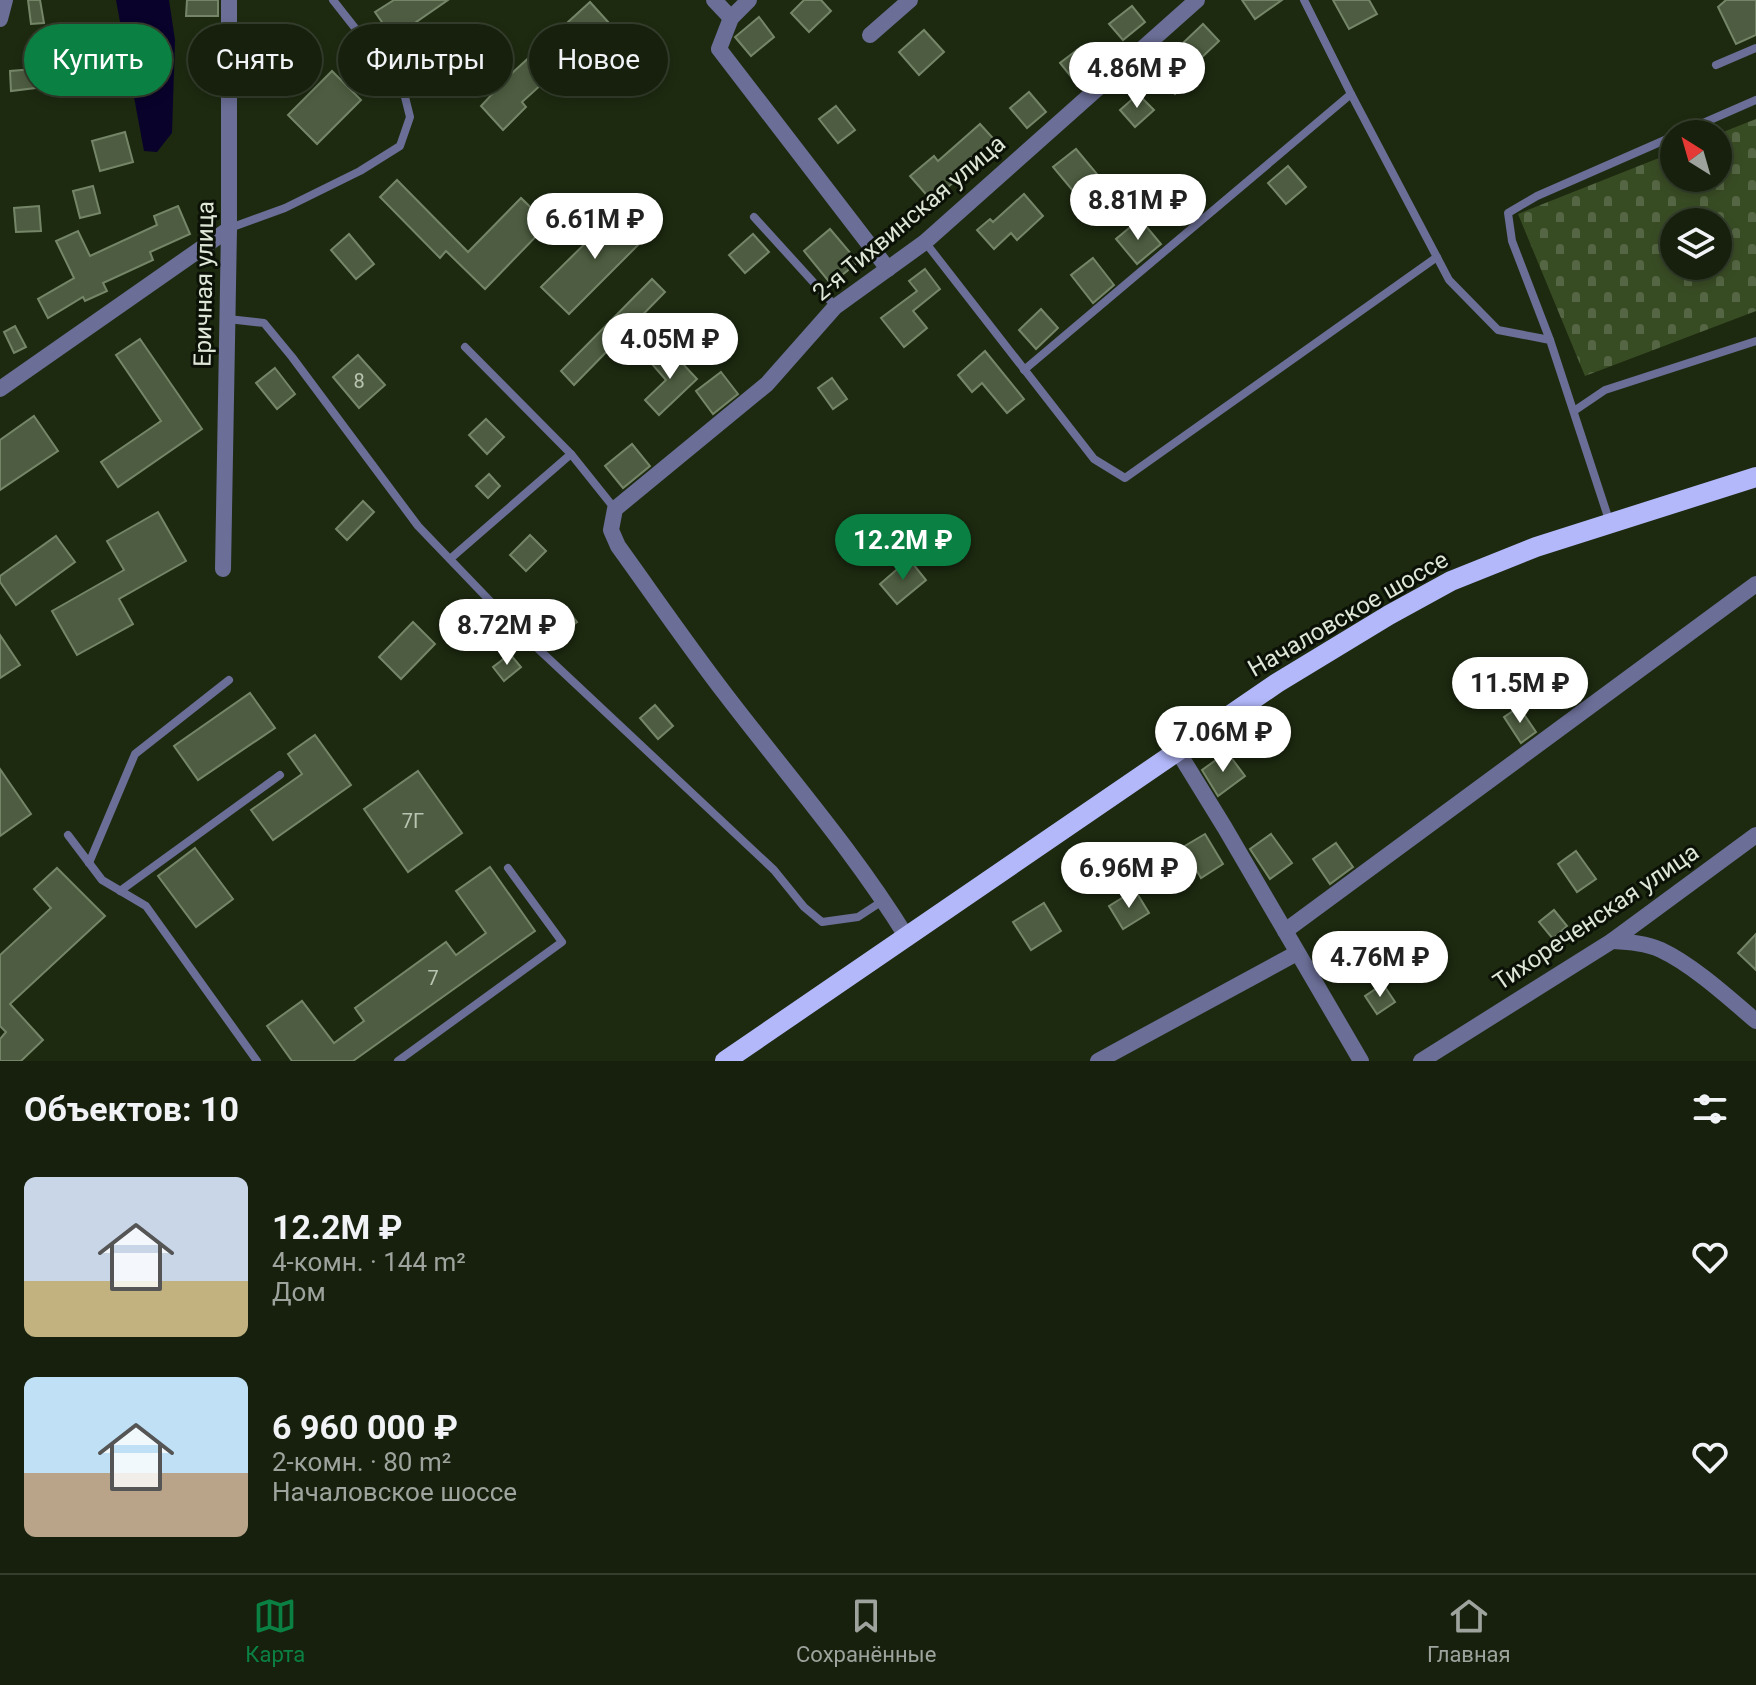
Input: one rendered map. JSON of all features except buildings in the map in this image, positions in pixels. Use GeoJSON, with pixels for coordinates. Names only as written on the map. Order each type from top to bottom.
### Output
{"type":"FeatureCollection","features":[{"type":"Feature","properties":{"kind":"main road","name":"Началовское шоссе"},"geometry":{"type":"LineString","coordinates":[[725,1061],[1177,750],[1277,683],[1389,615],[1451,581],[1536,547],[1756,477]]}},
{"type":"Feature","properties":{"kind":"street"},"geometry":{"type":"LineString","coordinates":[[0,19],[5,0]]}},
{"type":"Feature","properties":{"kind":"street","name":"Еричная улица"},"geometry":{"type":"LineString","coordinates":[[223,569],[229,229],[229,0]]}},
{"type":"Feature","properties":{"kind":"street"},"geometry":{"type":"LineString","coordinates":[[714,0],[731,18]]}},
{"type":"Feature","properties":{"kind":"street"},"geometry":{"type":"LineString","coordinates":[[749,0],[731,18],[719,49],[888,269]]}},
{"type":"Feature","properties":{"kind":"street"},"geometry":{"type":"LineString","coordinates":[[870,35],[910,0]]}},
{"type":"Feature","properties":{"kind":"street","name":"2-я Тихвинская улица"},"geometry":{"type":"LineString","coordinates":[[615,509],[767,384],[835,307],[925,242],[1197,0]]}},
{"type":"Feature","properties":{"kind":"street"},"geometry":{"type":"LineString","coordinates":[[0,389],[229,229]]}},
{"type":"Feature","properties":{"kind":"street"},"geometry":{"type":"LineString","coordinates":[[615,509],[611,530],[618,546],[726,696],[820,812],[884,900],[906,936]]}},
{"type":"Feature","properties":{"kind":"street"},"geometry":{"type":"LineString","coordinates":[[1285,931],[1756,584]]}},
{"type":"Feature","properties":{"kind":"street"},"geometry":{"type":"LineString","coordinates":[[1177,750],[1361,1061]]}},
{"type":"Feature","properties":{"kind":"street","name":"Тихореченская улица"},"geometry":{"type":"LineString","coordinates":[[1421,1061],[1612,941],[1756,835]]}},
{"type":"Feature","properties":{"kind":"street"},"geometry":{"type":"LineString","coordinates":[[1612,941],[1661,950],[1718,988],[1756,1021]]}},
{"type":"Feature","properties":{"kind":"street"},"geometry":{"type":"LineString","coordinates":[[1098,1061],[1297,953]]}},
{"type":"Feature","properties":{"kind":"lane"},"geometry":{"type":"LineString","coordinates":[[229,229],[285,208],[360,171],[400,146],[410,117],[403,89],[333,0]]}},
{"type":"Feature","properties":{"kind":"lane"},"geometry":{"type":"LineString","coordinates":[[1304,0],[1449,280],[1498,330],[1550,340]]}},
{"type":"Feature","properties":{"kind":"lane"},"geometry":{"type":"LineString","coordinates":[[1716,65],[1756,48]]}},
{"type":"Feature","properties":{"kind":"lane"},"geometry":{"type":"LineString","coordinates":[[1024,370],[1351,94]]}},
{"type":"Feature","properties":{"kind":"lane"},"geometry":{"type":"LineString","coordinates":[[1710,120],[1756,100]]}},
{"type":"Feature","properties":{"kind":"lane"},"geometry":{"type":"LineString","coordinates":[[1610,523],[1550,340],[1512,241],[1508,213],[1537,196],[1660,142]]}},
{"type":"Feature","properties":{"kind":"lane"},"geometry":{"type":"LineString","coordinates":[[754,217],[835,307]]}},
{"type":"Feature","properties":{"kind":"lane"},"geometry":{"type":"LineString","coordinates":[[925,242],[1094,459],[1125,478],[1437,257]]}},
{"type":"Feature","properties":{"kind":"lane"},"geometry":{"type":"LineString","coordinates":[[228,319],[264,323],[418,526],[517,629],[774,870],[804,907],[822,922],[858,917],[884,900]]}},
{"type":"Feature","properties":{"kind":"lane"},"geometry":{"type":"LineString","coordinates":[[1574,411],[1605,390],[1756,341]]}},
{"type":"Feature","properties":{"kind":"lane"},"geometry":{"type":"LineString","coordinates":[[465,347],[571,454],[615,509]]}},
{"type":"Feature","properties":{"kind":"lane"},"geometry":{"type":"LineString","coordinates":[[450,559],[571,454]]}},
{"type":"Feature","properties":{"kind":"lane"},"geometry":{"type":"LineString","coordinates":[[89,863],[135,754],[229,680]]}},
{"type":"Feature","properties":{"kind":"lane"},"geometry":{"type":"LineString","coordinates":[[120,891],[280,775]]}},
{"type":"Feature","properties":{"kind":"lane"},"geometry":{"type":"LineString","coordinates":[[68,835],[102,880],[146,906],[257,1061]]}},
{"type":"Feature","properties":{"kind":"lane"},"geometry":{"type":"LineString","coordinates":[[398,1061],[562,942],[508,868]]}},
{"type":"Feature","properties":{"kind":"green space"},"geometry":{"type":"Polygon","coordinates":[[[1756,119],[1756,311],[1585,376],[1518,214],[1660,158],[1660,192],[1732,192],[1732,128],[1756,119]]]}},
{"type":"Feature","properties":{"kind":"shaded area"},"geometry":{"type":"Polygon","coordinates":[[[116,0],[169,0],[175,40],[172,133],[157,152],[144,151],[134,96],[172,96],[172,24],[120,24],[116,0]]]}}]}
